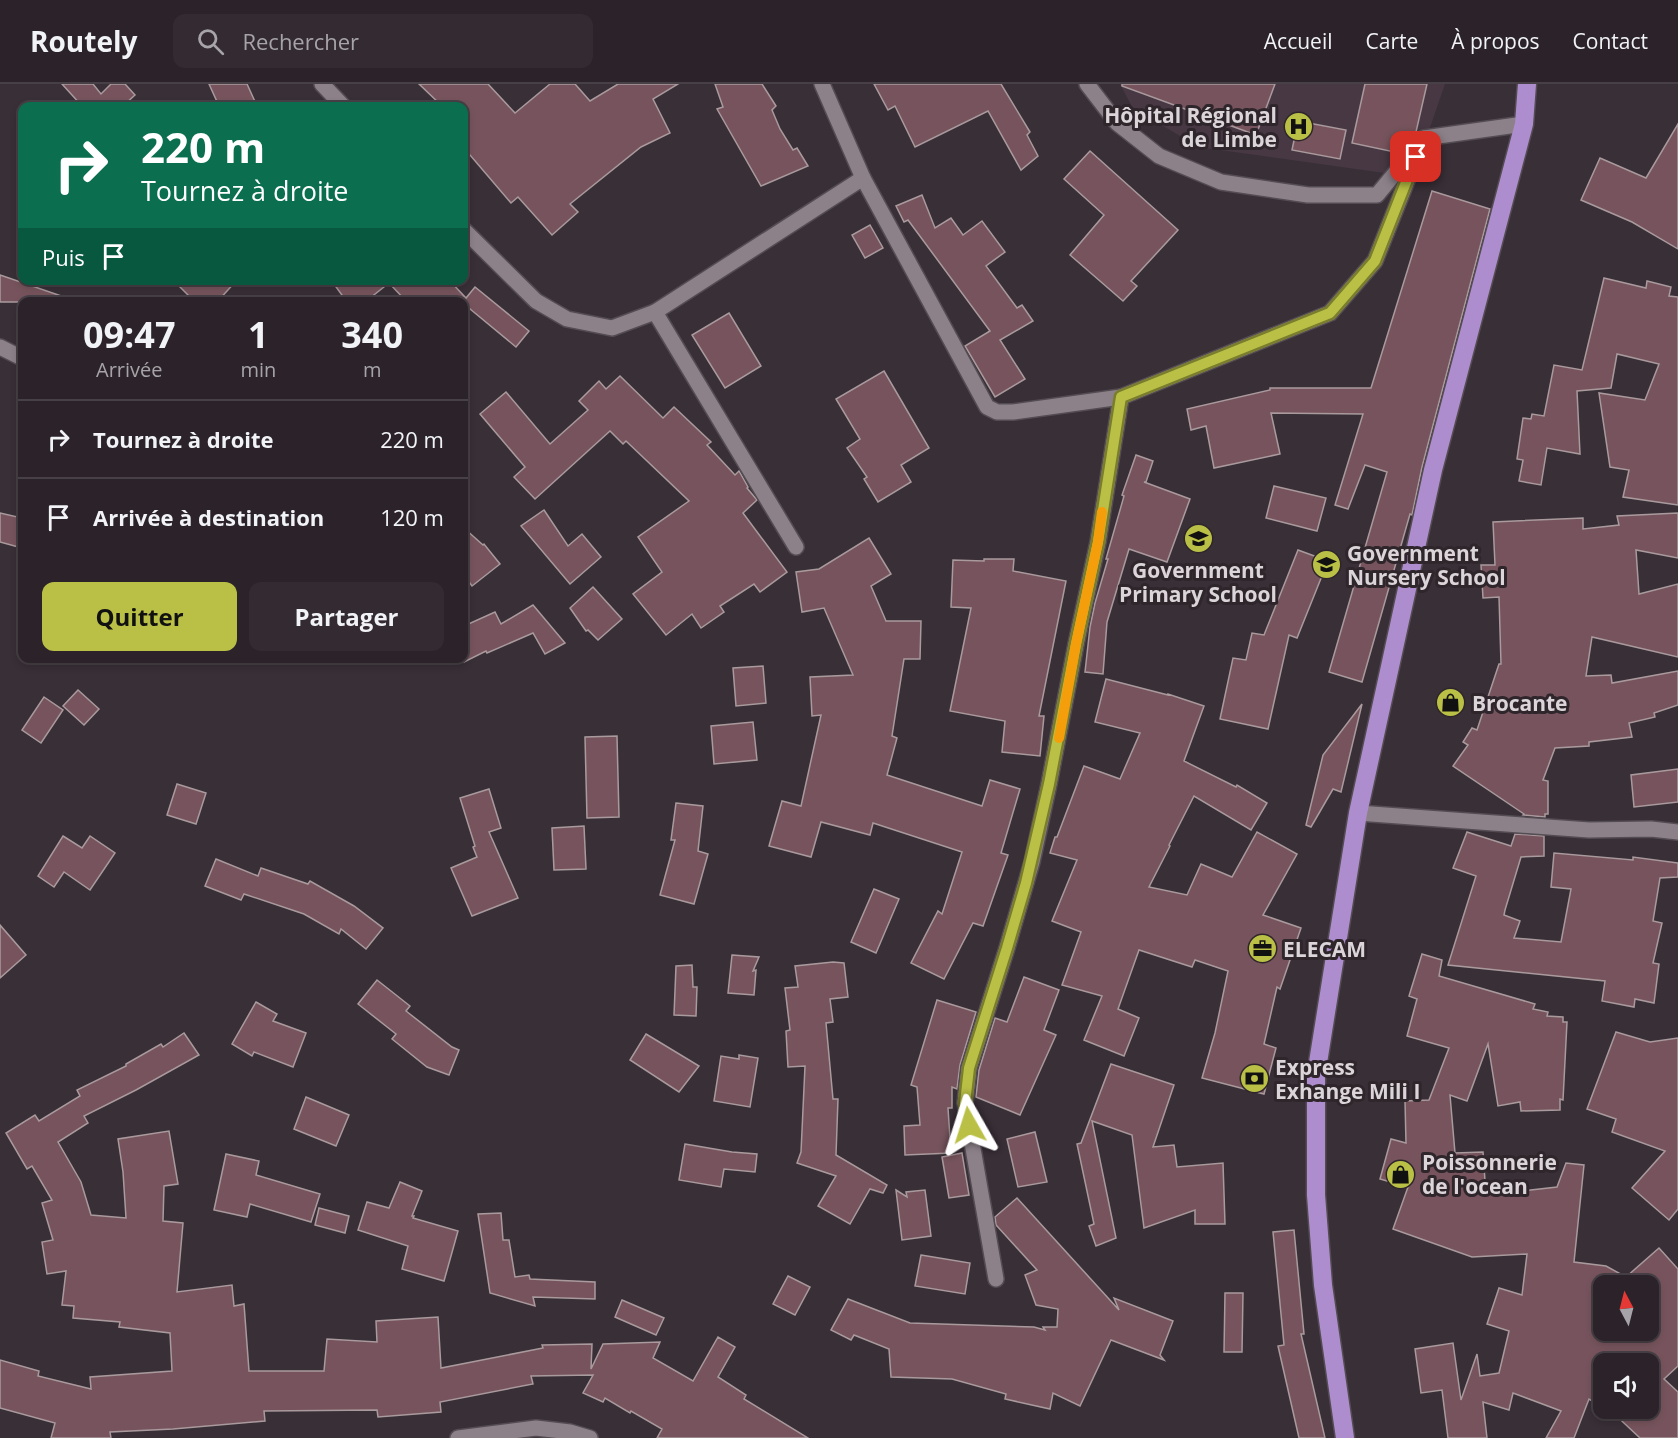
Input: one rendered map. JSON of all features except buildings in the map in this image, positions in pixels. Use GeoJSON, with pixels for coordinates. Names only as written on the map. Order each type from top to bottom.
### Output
{"type":"FeatureCollection","features":[{"type":"Feature","properties":{"kind":"highway"},"geometry":{"type":"LineString","coordinates":[[1345,1438],[1323,1285],[1316,1195],[1316,1075],[1358,813],[1432,470],[1524,124],[1527,84]]}},
{"type":"Feature","properties":{"kind":"street"},"geometry":{"type":"LineString","coordinates":[[322,84],[339,102]]}},
{"type":"Feature","properties":{"kind":"street"},"geometry":{"type":"LineString","coordinates":[[822,84],[863,178],[987,407],[997,412],[1013,412],[1121,397],[1330,313],[1375,261],[1424,138]]}},
{"type":"Feature","properties":{"kind":"street"},"geometry":{"type":"LineString","coordinates":[[1087,84],[1117,123],[1159,156],[1221,182],[1308,195],[1377,195],[1424,138],[1524,124]]}},
{"type":"Feature","properties":{"kind":"street"},"geometry":{"type":"LineString","coordinates":[[468,234],[536,301],[567,319],[612,328],[655,312],[863,178]]}},
{"type":"Feature","properties":{"kind":"street"},"geometry":{"type":"LineString","coordinates":[[655,312],[796,547]]}},
{"type":"Feature","properties":{"kind":"street"},"geometry":{"type":"LineString","coordinates":[[0,347],[18,356]]}},
{"type":"Feature","properties":{"kind":"street"},"geometry":{"type":"LineString","coordinates":[[996,1279],[965,1103],[969,1068],[1026,883],[1049,784],[1098,542],[1121,397]]}},
{"type":"Feature","properties":{"kind":"street"},"geometry":{"type":"LineString","coordinates":[[1358,813],[1589,830],[1678,832]]}},
{"type":"Feature","properties":{"kind":"street"},"geometry":{"type":"LineString","coordinates":[[458,1438],[536,1428],[570,1432],[590,1438]]}},
{"type":"Feature","properties":{"kind":"shaded area","name":"Hôpital Régional de Limbe"},"geometry":{"type":"Polygon","coordinates":[[[1120,84],[1445,84],[1413,177],[1198,147],[1132,107],[1120,84]]]}},
{"type":"Feature","properties":{"kind":"slow traffic"},"geometry":{"type":"LineString","coordinates":[[1059,738],[1102,512]]}},
{"type":"Feature","properties":{"kind":"place","name":"Hôpital Régional de Limbe"},"geometry":{"type":"Point","coordinates":[1298,127]}},
{"type":"Feature","properties":{"kind":"place","name":"Government Primary School"},"geometry":{"type":"Point","coordinates":[1198,539]}},
{"type":"Feature","properties":{"kind":"place","name":"Government Nursery School"},"geometry":{"type":"Point","coordinates":[1326,565]}},
{"type":"Feature","properties":{"kind":"place","name":"Brocante"},"geometry":{"type":"Point","coordinates":[1451,703]}},
{"type":"Feature","properties":{"kind":"place","name":"ELECAM"},"geometry":{"type":"Point","coordinates":[1262,949]}},
{"type":"Feature","properties":{"kind":"place","name":"Express Exhange Mili I"},"geometry":{"type":"Point","coordinates":[1254,1079]}},
{"type":"Feature","properties":{"kind":"place","name":"Poissonnerie de l'ocean"},"geometry":{"type":"Point","coordinates":[1401,1174]}},
{"type":"Feature","properties":{"kind":"route"},"geometry":{"type":"LineString","coordinates":[[969,1125],[965,1103],[969,1068],[1032,862],[1098,542],[1121,397],[1330,313],[1375,261],[1416,157]]}}]}
